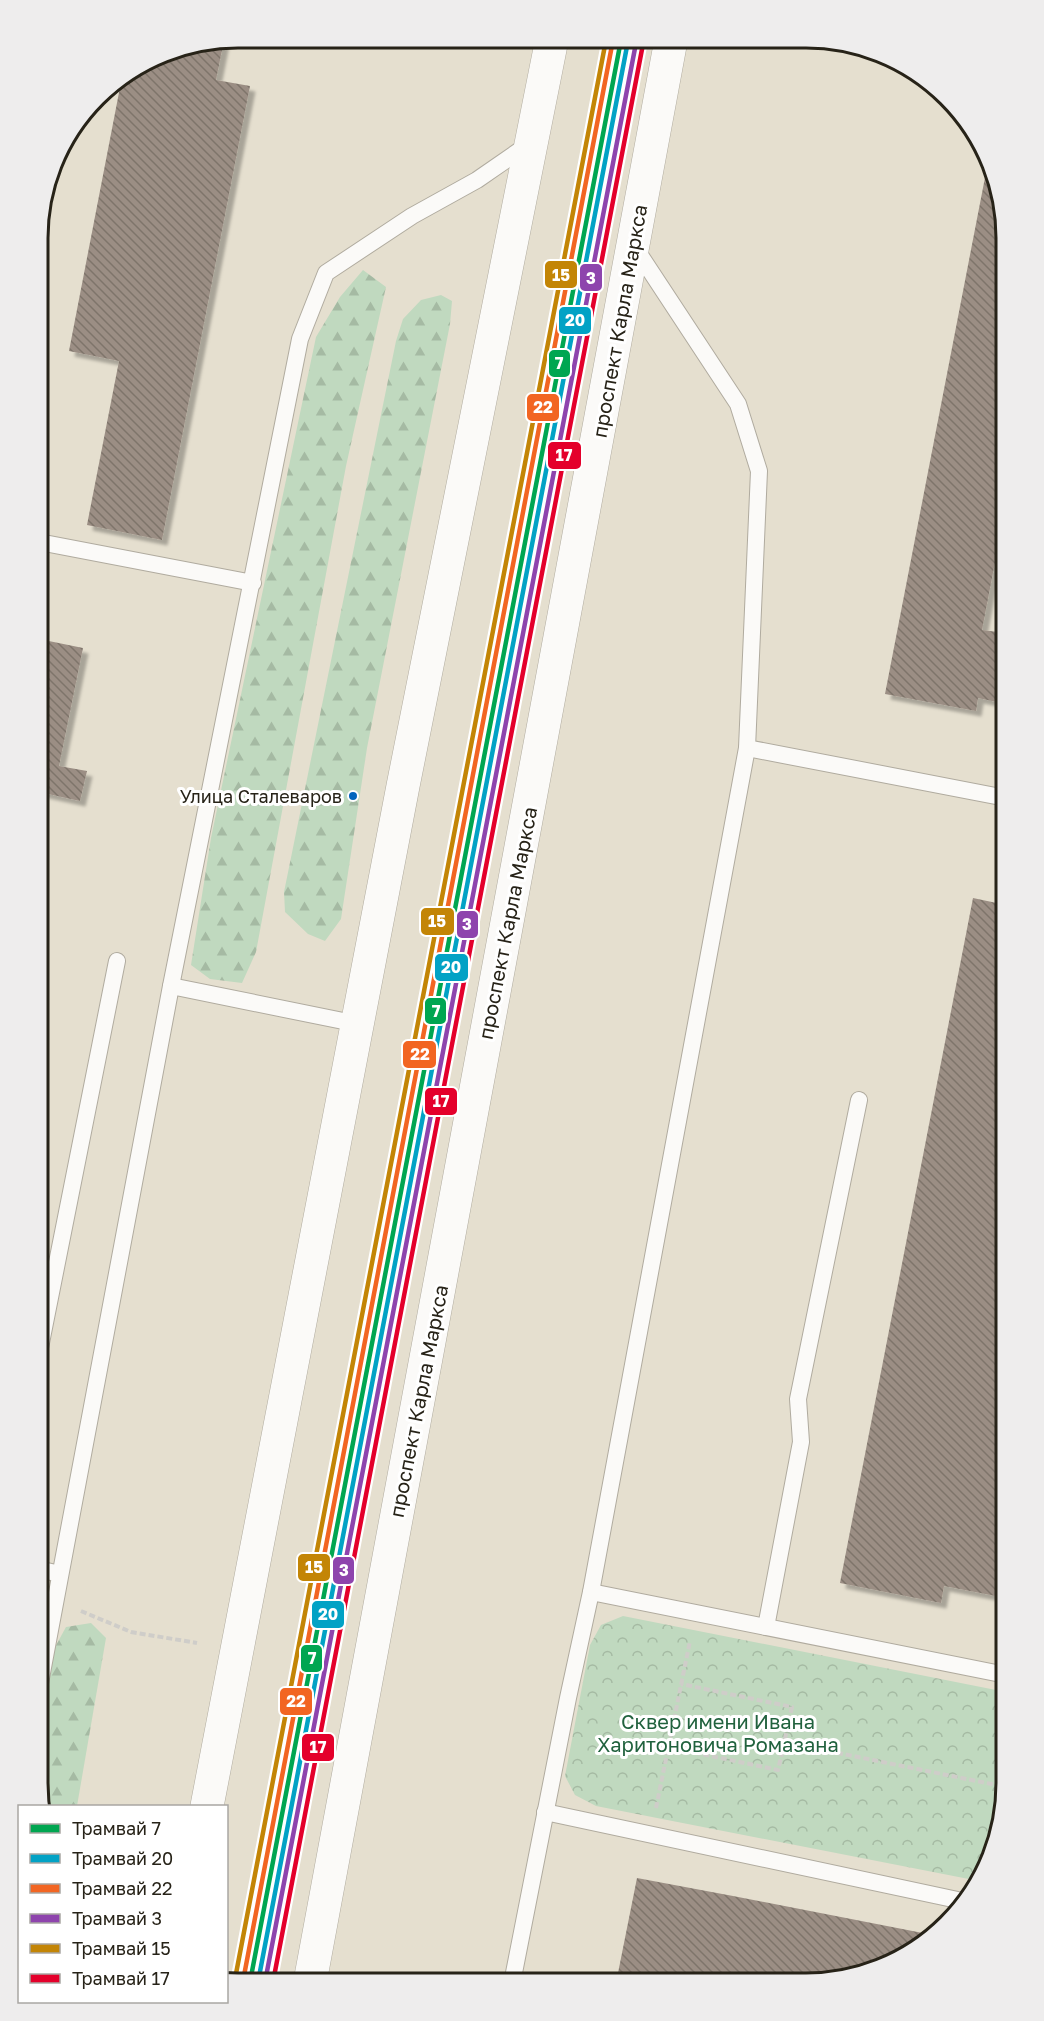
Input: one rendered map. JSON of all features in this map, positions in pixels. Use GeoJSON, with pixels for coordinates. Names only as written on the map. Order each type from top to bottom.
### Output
{"type":"FeatureCollection","features":[{"type":"Feature","properties":{"kind":"main road"},"geometry":{"type":"LineString","coordinates":[[207,1805],[406,774],[550,48]]}},
{"type":"Feature","properties":{"kind":"main road","name":"проспект Карла Маркса"},"geometry":{"type":"LineString","coordinates":[[312,1973],[669,48]]}},
{"type":"Feature","properties":{"kind":"lane"},"geometry":{"type":"LineString","coordinates":[[48,1639],[171,986],[300,339],[326,273],[412,216],[477,180],[532,142]]}},
{"type":"Feature","properties":{"kind":"lane"},"geometry":{"type":"LineString","coordinates":[[514,1973],[591,1592],[747,748],[759,471],[738,404],[633,245]]}},
{"type":"Feature","properties":{"kind":"lane"},"geometry":{"type":"LineString","coordinates":[[48,544],[253,583]]}},
{"type":"Feature","properties":{"kind":"lane"},"geometry":{"type":"LineString","coordinates":[[747,748],[996,796]]}},
{"type":"Feature","properties":{"kind":"lane"},"geometry":{"type":"LineString","coordinates":[[48,1308],[117,961]]}},
{"type":"Feature","properties":{"kind":"lane"},"geometry":{"type":"LineString","coordinates":[[171,986],[358,1024]]}},
{"type":"Feature","properties":{"kind":"lane"},"geometry":{"type":"LineString","coordinates":[[766,1627],[801,1442],[798,1399],[859,1100]]}},
{"type":"Feature","properties":{"kind":"lane"},"geometry":{"type":"LineString","coordinates":[[48,1571],[60,1574]]}},
{"type":"Feature","properties":{"kind":"lane"},"geometry":{"type":"LineString","coordinates":[[591,1592],[996,1673]]}},
{"type":"Feature","properties":{"kind":"lane"},"geometry":{"type":"LineString","coordinates":[[545,1812],[956,1900]]}},
{"type":"Feature","properties":{"kind":"path"},"geometry":{"type":"LineString","coordinates":[[75,1608],[131,1632],[197,1643]]}},
{"type":"Feature","properties":{"kind":"path"},"geometry":{"type":"LineString","coordinates":[[650,1835],[695,1613]]}},
{"type":"Feature","properties":{"kind":"path"},"geometry":{"type":"LineString","coordinates":[[668,1748],[778,1770],[792,1707],[681,1684]]}},
{"type":"Feature","properties":{"kind":"path"},"geometry":{"type":"LineString","coordinates":[[784,1742],[996,1785]]}},
{"type":"Feature","properties":{"kind":"green space"},"geometry":{"type":"Polygon","coordinates":[[[363,270],[386,287],[346,466],[256,952],[242,983],[210,979],[191,965],[211,838],[316,337],[340,297],[363,270]]]}},
{"type":"Feature","properties":{"kind":"green space"},"geometry":{"type":"Polygon","coordinates":[[[441,295],[452,301],[450,324],[367,748],[341,919],[325,941],[308,934],[285,912],[284,892],[396,341],[403,319],[421,300],[441,295]]]}},
{"type":"Feature","properties":{"kind":"green space","name":"Сквер имени Ивана Харитоновича Ромазана"},"geometry":{"type":"Polygon","coordinates":[[[623,1616],[996,1690],[996,1796],[986,1844],[970,1879],[596,1806],[575,1795],[565,1776],[590,1645],[601,1625],[623,1616]]]}},
{"type":"Feature","properties":{"kind":"green space"},"geometry":{"type":"Polygon","coordinates":[[[91,1623],[106,1638],[77,1805],[50,1805],[48,1685],[54,1649],[66,1627],[91,1623]]]}},
{"type":"Feature","properties":{"kind":"building"},"geometry":{"type":"Polygon","coordinates":[[[222,49],[216,80],[250,86],[162,540],[87,525],[119,361],[69,351],[120,89],[143,73],[165,62],[189,54],[222,49]]]}},
{"type":"Feature","properties":{"kind":"building"},"geometry":{"type":"Polygon","coordinates":[[[985,176],[990,189],[996,238],[996,557],[982,630],[996,632],[996,702],[978,698],[976,711],[885,694],[985,176]]]}},
{"type":"Feature","properties":{"kind":"building"},"geometry":{"type":"Polygon","coordinates":[[[48,641],[83,648],[59,766],[87,771],[80,801],[48,794],[48,641]]]}},
{"type":"Feature","properties":{"kind":"building"},"geometry":{"type":"Polygon","coordinates":[[[973,898],[996,903],[996,1596],[944,1586],[941,1603],[840,1583],[973,898]]]}},
{"type":"Feature","properties":{"kind":"building"},"geometry":{"type":"Polygon","coordinates":[[[637,1878],[923,1933],[890,1953],[867,1963],[819,1973],[618,1973],[637,1878]]]}},
{"type":"Feature","properties":{"kind":"tram line","name":"15"},"geometry":{"type":"LineString","coordinates":[[236,1973],[604,48]]}},
{"type":"Feature","properties":{"kind":"tram line","name":"22"},"geometry":{"type":"LineString","coordinates":[[245,1973],[611,48]]}},
{"type":"Feature","properties":{"kind":"tram line","name":"7"},"geometry":{"type":"LineString","coordinates":[[252,1973],[619,48]]}},
{"type":"Feature","properties":{"kind":"tram line","name":"20"},"geometry":{"type":"LineString","coordinates":[[260,1973],[627,48]]}},
{"type":"Feature","properties":{"kind":"tram line","name":"3"},"geometry":{"type":"LineString","coordinates":[[267,1973],[635,48]]}},
{"type":"Feature","properties":{"kind":"tram line","name":"17"},"geometry":{"type":"LineString","coordinates":[[275,1973],[642,48]]}},
{"type":"Feature","properties":{"kind":"place","name":"Улица Сталеваров"},"geometry":{"type":"Point","coordinates":[353,796]}}]}
